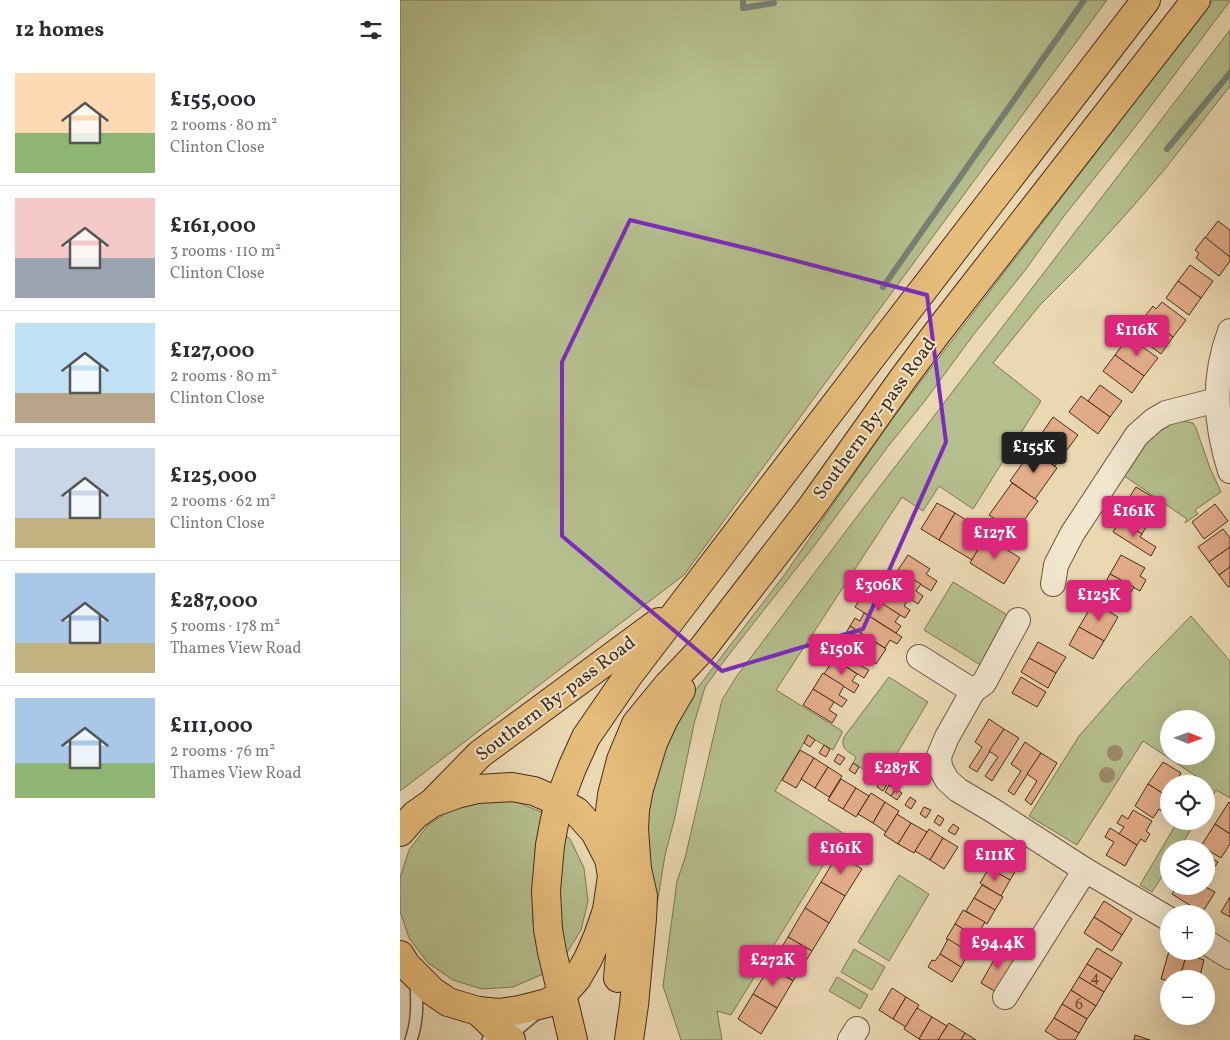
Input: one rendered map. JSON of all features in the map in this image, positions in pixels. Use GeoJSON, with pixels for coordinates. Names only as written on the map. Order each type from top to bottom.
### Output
{"type":"FeatureCollection","features":[{"type":"Feature","properties":{"kind":"highway","name":"Southern By-pass Road"},"geometry":{"type":"LineString","coordinates":[[573,1040],[555,999],[546,891],[550,845],[559,802],[586,737],[628,676],[1146,0]]}},
{"type":"Feature","properties":{"kind":"highway","name":"Southern By-pass Road"},"geometry":{"type":"LineString","coordinates":[[611,868],[608,827],[612,796],[621,760],[636,724],[668,685],[703,648],[811,508],[937,332],[1196,0]]}},
{"type":"Feature","properties":{"kind":"highway","name":"Southern By-pass Road"},"geometry":{"type":"LineString","coordinates":[[432,803],[480,754],[685,603]]}},
{"type":"Feature","properties":{"kind":"highway"},"geometry":{"type":"LineString","coordinates":[[628,1040],[634,1005],[642,919],[643,896],[637,869],[634,829],[639,789],[652,743],[703,648]]}},
{"type":"Feature","properties":{"kind":"highway"},"geometry":{"type":"LineString","coordinates":[[400,832],[415,814],[432,803],[478,789],[512,787],[534,791],[576,811],[595,832],[611,868],[620,903],[622,921],[616,1004],[620,1040]]}},
{"type":"Feature","properties":{"kind":"highway"},"geometry":{"type":"LineString","coordinates":[[408,966],[432,991],[448,1002],[478,1012],[499,1013],[519,1010],[555,999],[577,978],[598,936],[607,910],[611,868]]}},
{"type":"Feature","properties":{"kind":"highway"},"geometry":{"type":"LineString","coordinates":[[478,1012],[501,1038]]}},
{"type":"Feature","properties":{"kind":"street"},"geometry":{"type":"LineString","coordinates":[[1230,331],[1221,361],[1217,400],[1224,451],[1230,470]]}},
{"type":"Feature","properties":{"kind":"street"},"geometry":{"type":"LineString","coordinates":[[1053,584],[1056,565],[1072,534],[1137,435],[1154,420],[1166,413],[1217,400]]}},
{"type":"Feature","properties":{"kind":"street"},"geometry":{"type":"LineString","coordinates":[[1018,620],[984,683],[973,691],[947,737],[939,756],[940,767],[947,780],[958,790],[1085,870],[1160,914]]}},
{"type":"Feature","properties":{"kind":"street"},"geometry":{"type":"LineString","coordinates":[[919,657],[973,691]]}},
{"type":"Feature","properties":{"kind":"street"},"geometry":{"type":"LineString","coordinates":[[1005,997],[1085,870]]}},
{"type":"Feature","properties":{"kind":"street"},"geometry":{"type":"LineString","coordinates":[[1215,948],[1230,957]]}},
{"type":"Feature","properties":{"kind":"lane"},"geometry":{"type":"LineString","coordinates":[[408,966],[417,1007],[411,1040]]}},
{"type":"Feature","properties":{"kind":"lane"},"geometry":{"type":"LineString","coordinates":[[501,1038],[520,1027],[555,999]]}},
{"type":"Feature","properties":{"kind":"highlighted area"},"geometry":{"type":"Polygon","coordinates":[[[630,220],[927,295],[946,442],[863,629],[722,671],[562,536],[562,362],[630,220]]]}},
{"type":"Feature","properties":{"kind":"green space"},"geometry":{"type":"Polygon","coordinates":[[[400,0],[1107,0],[684,575],[400,791],[400,0]]]}},
{"type":"Feature","properties":{"kind":"green space"},"geometry":{"type":"Polygon","coordinates":[[[1213,0],[1230,1],[705,687],[694,724],[675,817],[665,855],[654,924],[644,843],[644,813],[673,725],[695,691],[785,574],[895,415],[1213,0]]]}},
{"type":"Feature","properties":{"kind":"green space"},"geometry":{"type":"Polygon","coordinates":[[[1230,30],[1230,86],[1165,169],[1078,267],[1040,305],[993,363],[1041,401],[973,509],[939,486],[923,511],[902,497],[776,690],[842,731],[842,733],[833,750],[808,736],[775,791],[843,833],[731,1015],[717,1011],[722,1040],[681,1040],[663,986],[677,881],[685,858],[722,700],[736,677],[865,506],[1230,30]]]}},
{"type":"Feature","properties":{"kind":"green space"},"geometry":{"type":"Polygon","coordinates":[[[1182,421],[1193,423],[1196,428],[1210,468],[1221,492],[1195,510],[1198,514],[1185,523],[1187,519],[1123,475],[1140,450],[1155,433],[1165,426],[1182,421]]]}},
{"type":"Feature","properties":{"kind":"green space"},"geometry":{"type":"Polygon","coordinates":[[[953,582],[1009,616],[982,666],[924,630],[953,582]]]}},
{"type":"Feature","properties":{"kind":"green space"},"geometry":{"type":"Polygon","coordinates":[[[1191,616],[1230,661],[1230,798],[1216,790],[1215,792],[1215,775],[1194,775],[1179,765],[1215,765],[1215,710],[1160,710],[1160,752],[1143,741],[1077,845],[1029,816],[1079,736],[1124,685],[1191,616]]]}},
{"type":"Feature","properties":{"kind":"green space"},"geometry":{"type":"Polygon","coordinates":[[[889,677],[928,702],[881,780],[853,763],[856,757],[844,747],[843,741],[844,737],[889,677]]]}},
{"type":"Feature","properties":{"kind":"green space"},"geometry":{"type":"Polygon","coordinates":[[[485,800],[517,802],[546,814],[534,893],[533,921],[543,974],[513,987],[482,989],[453,980],[428,963],[409,938],[400,911],[400,878],[409,850],[428,825],[453,808],[485,800]]]}},
{"type":"Feature","properties":{"kind":"green space"},"geometry":{"type":"Polygon","coordinates":[[[1173,830],[1191,830],[1184,840],[1167,840],[1173,830]]]}},
{"type":"Feature","properties":{"kind":"green space"},"geometry":{"type":"Polygon","coordinates":[[[566,835],[570,839],[584,868],[588,901],[581,930],[565,956],[560,896],[563,850],[566,835]]]}},
{"type":"Feature","properties":{"kind":"green space"},"geometry":{"type":"Polygon","coordinates":[[[1160,851],[1160,879],[1152,892],[1140,885],[1160,851]]]}},
{"type":"Feature","properties":{"kind":"green space"},"geometry":{"type":"Polygon","coordinates":[[[899,875],[929,894],[889,961],[858,942],[899,875]]]}},
{"type":"Feature","properties":{"kind":"green space"},"geometry":{"type":"Polygon","coordinates":[[[854,949],[885,967],[872,990],[841,972],[854,949]]]}},
{"type":"Feature","properties":{"kind":"green space"},"geometry":{"type":"Polygon","coordinates":[[[837,977],[868,995],[860,1009],[829,991],[837,977]]]}},
{"type":"Feature","properties":{"kind":"building"},"geometry":{"type":"Polygon","coordinates":[[[1218,221],[1230,230],[1230,257],[1205,238],[1218,221]]]}},
{"type":"Feature","properties":{"kind":"building"},"geometry":{"type":"Polygon","coordinates":[[[1205,237],[1230,257],[1230,261],[1219,276],[1196,258],[1199,253],[1195,250],[1205,237]]]}},
{"type":"Feature","properties":{"kind":"building"},"geometry":{"type":"Polygon","coordinates":[[[1190,265],[1213,281],[1201,298],[1178,281],[1190,265]]]}},
{"type":"Feature","properties":{"kind":"building"},"geometry":{"type":"Polygon","coordinates":[[[1178,281],[1201,298],[1189,315],[1166,298],[1178,281]]]}},
{"type":"Feature","properties":{"kind":"building"},"geometry":{"type":"Polygon","coordinates":[[[1162,302],[1186,320],[1173,337],[1145,316],[1153,306],[1156,309],[1162,302]]]}},
{"type":"Feature","properties":{"kind":"building"},"geometry":{"type":"Polygon","coordinates":[[[1149,319],[1173,337],[1161,354],[1137,336],[1149,319]]]}},
{"type":"Feature","properties":{"kind":"building"},"geometry":{"type":"Polygon","coordinates":[[[1126,340],[1131,344],[1133,340],[1158,358],[1144,376],[1115,355],[1126,340]]]}},
{"type":"Feature","properties":{"kind":"building"},"geometry":{"type":"Polygon","coordinates":[[[1115,355],[1144,376],[1132,393],[1103,371],[1115,355]]]}},
{"type":"Feature","properties":{"kind":"building"},"geometry":{"type":"Polygon","coordinates":[[[1100,385],[1122,401],[1110,417],[1088,401],[1100,385]]]}},
{"type":"Feature","properties":{"kind":"building"},"geometry":{"type":"Polygon","coordinates":[[[1081,396],[1110,417],[1098,434],[1069,412],[1081,396]]]}},
{"type":"Feature","properties":{"kind":"building"},"geometry":{"type":"Polygon","coordinates":[[[1053,417],[1078,435],[1055,466],[1031,449],[1053,417]]]}},
{"type":"Feature","properties":{"kind":"building"},"geometry":{"type":"Polygon","coordinates":[[[1032,450],[1057,468],[1035,499],[1010,481],[1032,450]]]}},
{"type":"Feature","properties":{"kind":"building"},"geometry":{"type":"Polygon","coordinates":[[[1012,483],[1038,501],[1015,533],[989,515],[1012,483]]]}},
{"type":"Feature","properties":{"kind":"building"},"geometry":{"type":"Polygon","coordinates":[[[1136,487],[1163,503],[1152,521],[1125,504],[1136,487]]]}},
{"type":"Feature","properties":{"kind":"building"},"geometry":{"type":"Polygon","coordinates":[[[937,503],[955,513],[939,540],[921,529],[937,503]]]}},
{"type":"Feature","properties":{"kind":"building"},"geometry":{"type":"Polygon","coordinates":[[[1215,504],[1228,521],[1204,539],[1192,522],[1215,504]]]}},
{"type":"Feature","properties":{"kind":"building"},"geometry":{"type":"Polygon","coordinates":[[[1128,509],[1149,522],[1142,534],[1120,520],[1128,509]]]}},
{"type":"Feature","properties":{"kind":"building"},"geometry":{"type":"Polygon","coordinates":[[[955,513],[988,534],[972,560],[939,540],[955,513]]]}},
{"type":"Feature","properties":{"kind":"building"},"geometry":{"type":"Polygon","coordinates":[[[1120,520],[1142,534],[1140,537],[1156,547],[1151,556],[1113,532],[1120,520]]]}},
{"type":"Feature","properties":{"kind":"building"},"geometry":{"type":"Polygon","coordinates":[[[1223,529],[1230,538],[1230,547],[1209,562],[1198,547],[1223,529]]]}},
{"type":"Feature","properties":{"kind":"building"},"geometry":{"type":"Polygon","coordinates":[[[986,536],[1020,558],[1004,584],[970,563],[986,536]]]}},
{"type":"Feature","properties":{"kind":"building"},"geometry":{"type":"Polygon","coordinates":[[[1230,547],[1230,567],[1219,575],[1209,562],[1230,547]]]}},
{"type":"Feature","properties":{"kind":"building"},"geometry":{"type":"Polygon","coordinates":[[[908,555],[930,569],[926,574],[937,581],[931,591],[898,570],[908,555]]]}},
{"type":"Feature","properties":{"kind":"building"},"geometry":{"type":"Polygon","coordinates":[[[1121,555],[1145,568],[1140,576],[1146,580],[1140,591],[1110,574],[1121,555]]]}},
{"type":"Feature","properties":{"kind":"building"},"geometry":{"type":"Polygon","coordinates":[[[1230,567],[1230,586],[1228,587],[1219,575],[1230,567]]]}},
{"type":"Feature","properties":{"kind":"building"},"geometry":{"type":"Polygon","coordinates":[[[898,570],[921,584],[916,591],[923,596],[918,604],[889,585],[898,570]]]}},
{"type":"Feature","properties":{"kind":"building"},"geometry":{"type":"Polygon","coordinates":[[[1110,574],[1134,587],[1124,605],[1100,592],[1110,574]]]}},
{"type":"Feature","properties":{"kind":"building"},"geometry":{"type":"Polygon","coordinates":[[[886,584],[909,598],[904,606],[910,610],[905,618],[876,600],[886,584]]]}},
{"type":"Feature","properties":{"kind":"building"},"geometry":{"type":"Polygon","coordinates":[[[864,592],[900,615],[895,622],[901,626],[896,633],[855,607],[864,592]]]}},
{"type":"Feature","properties":{"kind":"building"},"geometry":{"type":"Polygon","coordinates":[[[1094,602],[1118,617],[1104,641],[1079,627],[1094,602]]]}},
{"type":"Feature","properties":{"kind":"building"},"geometry":{"type":"Polygon","coordinates":[[[864,613],[902,637],[897,644],[890,640],[885,648],[850,626],[855,618],[860,621],[864,613]]]}},
{"type":"Feature","properties":{"kind":"building"},"geometry":{"type":"Polygon","coordinates":[[[850,626],[886,649],[876,664],[841,641],[850,626]]]}},
{"type":"Feature","properties":{"kind":"building"},"geometry":{"type":"Polygon","coordinates":[[[1079,627],[1104,641],[1093,659],[1069,645],[1079,627]]]}},
{"type":"Feature","properties":{"kind":"building"},"geometry":{"type":"Polygon","coordinates":[[[1038,642],[1066,657],[1056,673],[1029,658],[1038,642]]]}},
{"type":"Feature","properties":{"kind":"building"},"geometry":{"type":"Polygon","coordinates":[[[844,643],[866,657],[861,666],[869,670],[864,678],[834,659],[844,643]]]}},
{"type":"Feature","properties":{"kind":"building"},"geometry":{"type":"Polygon","coordinates":[[[1029,658],[1056,673],[1048,688],[1021,672],[1029,658]]]}},
{"type":"Feature","properties":{"kind":"building"},"geometry":{"type":"Polygon","coordinates":[[[834,659],[857,674],[852,681],[859,685],[854,693],[824,674],[834,659]]]}},
{"type":"Feature","properties":{"kind":"building"},"geometry":{"type":"Polygon","coordinates":[[[823,673],[844,686],[839,695],[847,700],[842,707],[813,689],[823,673]]]}},
{"type":"Feature","properties":{"kind":"building"},"geometry":{"type":"Polygon","coordinates":[[[1021,677],[1046,692],[1037,707],[1012,693],[1021,677]]]}},
{"type":"Feature","properties":{"kind":"building"},"geometry":{"type":"Polygon","coordinates":[[[813,689],[834,702],[829,710],[837,715],[832,723],[803,705],[813,689]]]}},
{"type":"Feature","properties":{"kind":"building"},"geometry":{"type":"Polygon","coordinates":[[[989,719],[1004,729],[977,772],[969,767],[982,747],[975,742],[989,719]]]}},
{"type":"Feature","properties":{"kind":"building"},"geometry":{"type":"Polygon","coordinates":[[[1004,729],[1019,738],[992,781],[985,776],[998,757],[989,751],[1004,729]]]}},
{"type":"Feature","properties":{"kind":"building"},"geometry":{"type":"Polygon","coordinates":[[[808,735],[815,740],[810,747],[804,743],[808,735]]]}},
{"type":"Feature","properties":{"kind":"building"},"geometry":{"type":"Polygon","coordinates":[[[1025,742],[1041,753],[1014,795],[1008,791],[1021,771],[1011,764],[1025,742]]]}},
{"type":"Feature","properties":{"kind":"building"},"geometry":{"type":"Polygon","coordinates":[[[824,745],[830,749],[826,757],[819,753],[824,745]]]}},
{"type":"Feature","properties":{"kind":"building"},"geometry":{"type":"Polygon","coordinates":[[[800,750],[814,758],[796,788],[782,780],[800,750]]]}},
{"type":"Feature","properties":{"kind":"building"},"geometry":{"type":"Polygon","coordinates":[[[1041,753],[1057,763],[1031,805],[1025,800],[1037,781],[1027,774],[1041,753]]]}},
{"type":"Feature","properties":{"kind":"building"},"geometry":{"type":"Polygon","coordinates":[[[838,754],[845,758],[840,765],[834,761],[838,754]]]}},
{"type":"Feature","properties":{"kind":"building"},"geometry":{"type":"Polygon","coordinates":[[[814,758],[828,767],[815,788],[801,779],[814,758]]]}},
{"type":"Feature","properties":{"kind":"building"},"geometry":{"type":"Polygon","coordinates":[[[853,763],[859,767],[855,774],[849,770],[853,763]]]}},
{"type":"Feature","properties":{"kind":"building"},"geometry":{"type":"Polygon","coordinates":[[[1161,765],[1168,765],[1181,773],[1180,775],[1160,775],[1160,792],[1148,784],[1161,765]]]}},
{"type":"Feature","properties":{"kind":"building"},"geometry":{"type":"Polygon","coordinates":[[[828,767],[842,776],[829,797],[815,788],[828,767]]]}},
{"type":"Feature","properties":{"kind":"building"},"geometry":{"type":"Polygon","coordinates":[[[867,771],[873,775],[869,783],[863,779],[867,771]]]}},
{"type":"Feature","properties":{"kind":"building"},"geometry":{"type":"Polygon","coordinates":[[[841,779],[856,788],[843,809],[828,800],[841,779]]]}},
{"type":"Feature","properties":{"kind":"building"},"geometry":{"type":"Polygon","coordinates":[[[881,780],[887,784],[883,791],[877,787],[881,780]]]}},
{"type":"Feature","properties":{"kind":"building"},"geometry":{"type":"Polygon","coordinates":[[[1148,784],[1160,792],[1160,810],[1153,818],[1135,806],[1148,784]]]}},
{"type":"Feature","properties":{"kind":"building"},"geometry":{"type":"Polygon","coordinates":[[[889,785],[896,789],[891,796],[885,792],[889,785]]]}},
{"type":"Feature","properties":{"kind":"building"},"geometry":{"type":"Polygon","coordinates":[[[856,788],[869,796],[856,817],[843,809],[856,788]]]}},
{"type":"Feature","properties":{"kind":"building"},"geometry":{"type":"Polygon","coordinates":[[[896,789],[902,793],[897,800],[891,796],[896,789]]]}},
{"type":"Feature","properties":{"kind":"building"},"geometry":{"type":"Polygon","coordinates":[[[871,793],[885,802],[873,823],[858,814],[871,793]]]}},
{"type":"Feature","properties":{"kind":"building"},"geometry":{"type":"Polygon","coordinates":[[[910,797],[916,801],[911,809],[905,805],[910,797]]]}},
{"type":"Feature","properties":{"kind":"building"},"geometry":{"type":"Polygon","coordinates":[[[885,802],[899,811],[886,832],[873,823],[885,802]]]}},
{"type":"Feature","properties":{"kind":"building"},"geometry":{"type":"Polygon","coordinates":[[[1229,802],[1230,834],[1215,824],[1229,802]]]}},
{"type":"Feature","properties":{"kind":"building"},"geometry":{"type":"Polygon","coordinates":[[[924,807],[931,810],[926,818],[920,814],[924,807]]]}},
{"type":"Feature","properties":{"kind":"building"},"geometry":{"type":"Polygon","coordinates":[[[1133,810],[1152,821],[1146,831],[1150,834],[1145,842],[1141,839],[1137,845],[1119,834],[1124,827],[1117,823],[1122,815],[1128,819],[1133,810]]]}},
{"type":"Feature","properties":{"kind":"building"},"geometry":{"type":"Polygon","coordinates":[[[897,814],[911,823],[898,844],[884,835],[897,814]]]}},
{"type":"Feature","properties":{"kind":"building"},"geometry":{"type":"Polygon","coordinates":[[[938,815],[944,819],[940,826],[934,822],[938,815]]]}},
{"type":"Feature","properties":{"kind":"building"},"geometry":{"type":"Polygon","coordinates":[[[911,823],[927,832],[914,853],[898,844],[911,823]]]}},
{"type":"Feature","properties":{"kind":"building"},"geometry":{"type":"Polygon","coordinates":[[[953,824],[959,828],[955,835],[948,831],[953,824]]]}},
{"type":"Feature","properties":{"kind":"building"},"geometry":{"type":"Polygon","coordinates":[[[1215,824],[1230,834],[1230,844],[1221,858],[1215,854],[1215,840],[1205,840],[1211,830],[1215,830],[1215,824]]]}},
{"type":"Feature","properties":{"kind":"building"},"geometry":{"type":"Polygon","coordinates":[[[1110,828],[1137,845],[1125,866],[1106,855],[1114,842],[1105,837],[1110,828]]]}},
{"type":"Feature","properties":{"kind":"building"},"geometry":{"type":"Polygon","coordinates":[[[929,829],[943,838],[930,860],[915,851],[929,829]]]}},
{"type":"Feature","properties":{"kind":"building"},"geometry":{"type":"Polygon","coordinates":[[[943,838],[958,847],[944,869],[930,860],[943,838]]]}},
{"type":"Feature","properties":{"kind":"building"},"geometry":{"type":"Polygon","coordinates":[[[998,852],[1019,865],[1010,880],[989,868],[998,852]]]}},
{"type":"Feature","properties":{"kind":"building"},"geometry":{"type":"Polygon","coordinates":[[[838,854],[862,869],[845,896],[821,882],[838,854]]]}},
{"type":"Feature","properties":{"kind":"building"},"geometry":{"type":"Polygon","coordinates":[[[989,868],[1010,880],[1001,896],[980,883],[989,868]]]}},
{"type":"Feature","properties":{"kind":"building"},"geometry":{"type":"Polygon","coordinates":[[[821,882],[845,896],[829,923],[805,908],[821,882]]]}},
{"type":"Feature","properties":{"kind":"building"},"geometry":{"type":"Polygon","coordinates":[[[982,885],[1003,897],[995,910],[974,898],[982,885]]]}},
{"type":"Feature","properties":{"kind":"building"},"geometry":{"type":"Polygon","coordinates":[[[1174,895],[1213,895],[1207,905],[1189,905],[1174,895]]]}},
{"type":"Feature","properties":{"kind":"building"},"geometry":{"type":"Polygon","coordinates":[[[1230,897],[1230,917],[1221,912],[1230,897]]]}},
{"type":"Feature","properties":{"kind":"building"},"geometry":{"type":"Polygon","coordinates":[[[974,898],[995,910],[987,924],[966,911],[974,898]]]}},
{"type":"Feature","properties":{"kind":"building"},"geometry":{"type":"Polygon","coordinates":[[[1104,901],[1132,919],[1122,935],[1094,917],[1104,901]]]}},
{"type":"Feature","properties":{"kind":"building"},"geometry":{"type":"Polygon","coordinates":[[[805,908],[829,923],[812,951],[788,937],[805,908]]]}},
{"type":"Feature","properties":{"kind":"building"},"geometry":{"type":"Polygon","coordinates":[[[963,910],[985,922],[976,937],[955,924],[963,910]]]}},
{"type":"Feature","properties":{"kind":"building"},"geometry":{"type":"Polygon","coordinates":[[[1094,917],[1122,935],[1112,951],[1084,933],[1094,917]]]}},
{"type":"Feature","properties":{"kind":"building"},"geometry":{"type":"Polygon","coordinates":[[[955,924],[976,937],[968,951],[946,939],[955,924]]]}},
{"type":"Feature","properties":{"kind":"building"},"geometry":{"type":"Polygon","coordinates":[[[788,937],[812,951],[793,981],[770,966],[788,937]]]}},
{"type":"Feature","properties":{"kind":"building"},"geometry":{"type":"Polygon","coordinates":[[[948,939],[969,952],[961,967],[940,954],[948,939]]]}},
{"type":"Feature","properties":{"kind":"building"},"geometry":{"type":"Polygon","coordinates":[[[1097,948],[1122,963],[1112,979],[1087,964],[1097,948]]]}},
{"type":"Feature","properties":{"kind":"building"},"geometry":{"type":"Polygon","coordinates":[[[1000,949],[1016,958],[996,992],[981,983],[1000,949]]]}},
{"type":"Feature","properties":{"kind":"building"},"geometry":{"type":"Polygon","coordinates":[[[940,954],[961,967],[952,982],[928,967],[932,960],[935,961],[940,954]]]}},
{"type":"Feature","properties":{"kind":"building"},"geometry":{"type":"Polygon","coordinates":[[[1166,960],[1185,960],[1182,970],[1164,970],[1166,960]]]}},
{"type":"Feature","properties":{"kind":"building"},"geometry":{"type":"Polygon","coordinates":[[[1185,960],[1204,960],[1201,970],[1182,970],[1185,960]]]}},
{"type":"Feature","properties":{"kind":"building"},"geometry":{"type":"Polygon","coordinates":[[[1087,964],[1112,979],[1104,992],[1079,977],[1087,964]]]}},
{"type":"Feature","properties":{"kind":"building"},"geometry":{"type":"Polygon","coordinates":[[[770,966],[793,981],[777,1008],[753,994],[770,966]]]}},
{"type":"Feature","properties":{"kind":"building"},"geometry":{"type":"Polygon","coordinates":[[[1079,977],[1104,992],[1096,1006],[1071,990],[1079,977]]]}},
{"type":"Feature","properties":{"kind":"building"},"geometry":{"type":"Polygon","coordinates":[[[892,988],[906,997],[893,1019],[879,1010],[892,988]]]}},
{"type":"Feature","properties":{"kind":"building"},"geometry":{"type":"Polygon","coordinates":[[[1071,990],[1096,1006],[1087,1019],[1062,1004],[1071,990]]]}},
{"type":"Feature","properties":{"kind":"building"},"geometry":{"type":"Polygon","coordinates":[[[753,994],[777,1008],[761,1034],[738,1019],[753,994]]]}},
{"type":"Feature","properties":{"kind":"building"},"geometry":{"type":"Polygon","coordinates":[[[906,997],[919,1005],[906,1027],[893,1019],[906,997]]]}},
{"type":"Feature","properties":{"kind":"building"},"geometry":{"type":"Polygon","coordinates":[[[1062,1004],[1087,1019],[1079,1033],[1054,1018],[1062,1004]]]}},
{"type":"Feature","properties":{"kind":"building"},"geometry":{"type":"Polygon","coordinates":[[[917,1008],[932,1017],[919,1039],[904,1029],[917,1008]]]}},
{"type":"Feature","properties":{"kind":"building"},"geometry":{"type":"Polygon","coordinates":[[[932,1017],[947,1026],[938,1040],[919,1039],[932,1017]]]}},
{"type":"Feature","properties":{"kind":"building"},"geometry":{"type":"Polygon","coordinates":[[[1054,1018],[1079,1033],[1075,1040],[1059,1040],[1045,1031],[1054,1018]]]}},
{"type":"Feature","properties":{"kind":"building"},"geometry":{"type":"Polygon","coordinates":[[[949,1023],[965,1033],[961,1040],[938,1040],[949,1023]]]}},
{"type":"Feature","properties":{"kind":"building"},"geometry":{"type":"Polygon","coordinates":[[[965,1033],[976,1040],[961,1040],[965,1033]]]}},
{"type":"Feature","properties":{"kind":"building"},"geometry":{"type":"Polygon","coordinates":[[[1135,1035],[1150,1040],[1134,1040],[1135,1035]]]}},
{"type":"Feature","properties":{"kind":"waterway"},"geometry":{"type":"LineString","coordinates":[[743,0],[743,8],[774,3]]}},
{"type":"Feature","properties":{"kind":"waterway"},"geometry":{"type":"LineString","coordinates":[[883,287],[1084,0]]}},
{"type":"Feature","properties":{"kind":"waterway"},"geometry":{"type":"LineString","coordinates":[[1167,149],[1230,73]]}}]}
